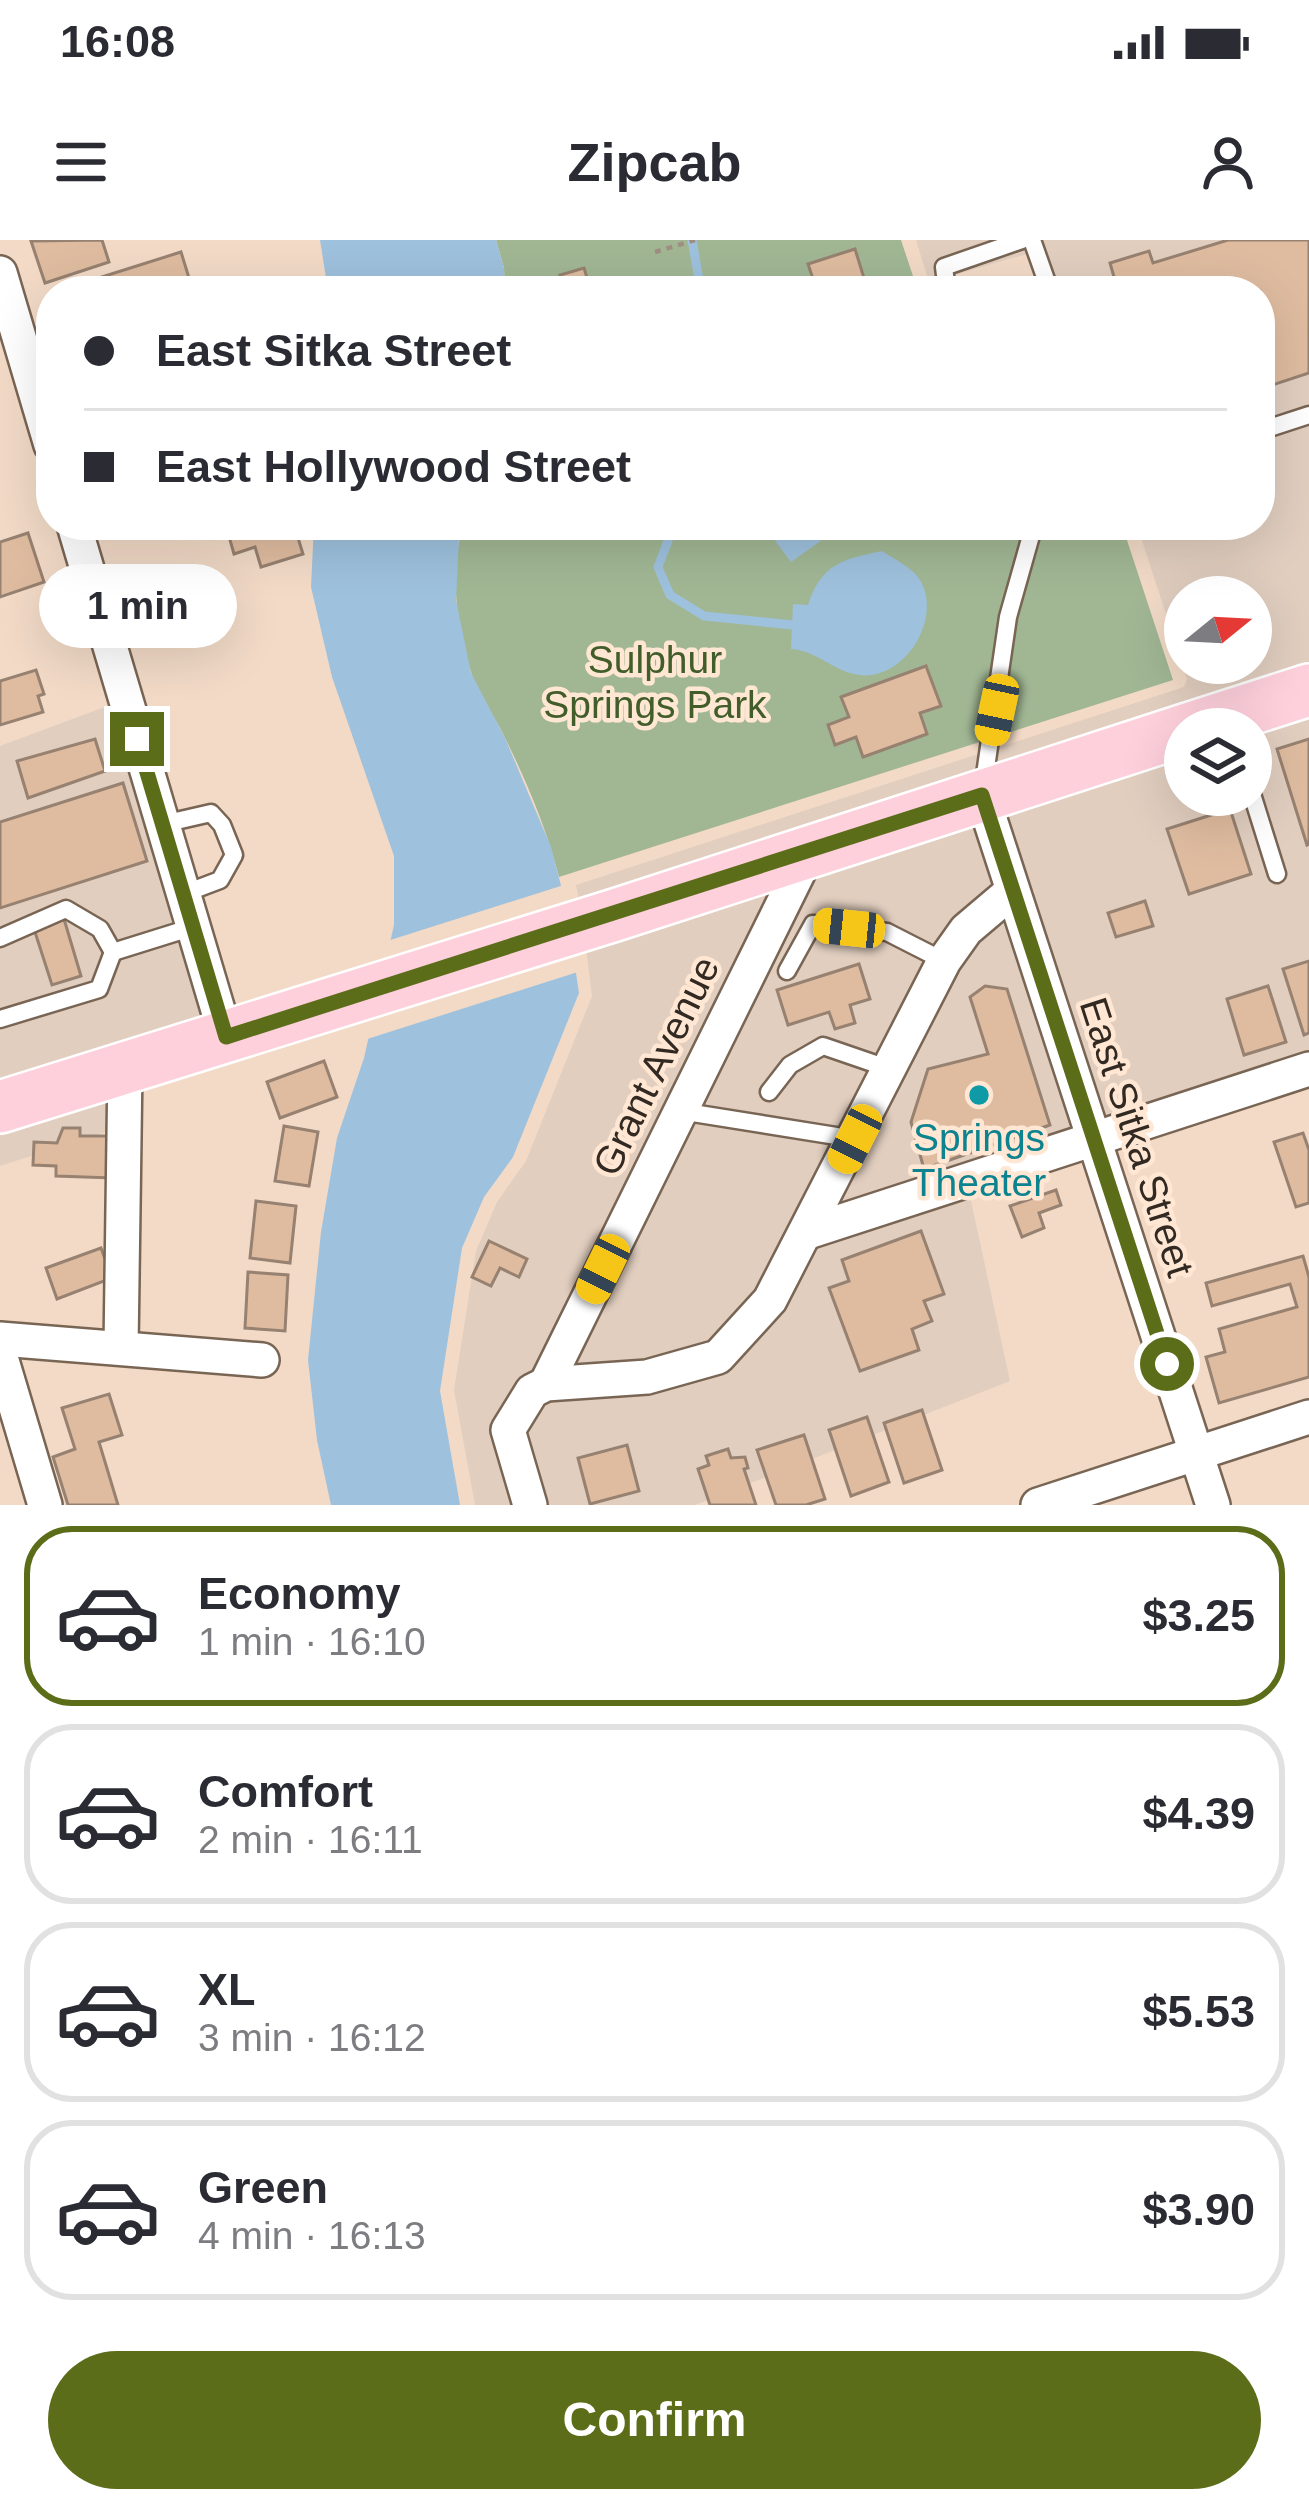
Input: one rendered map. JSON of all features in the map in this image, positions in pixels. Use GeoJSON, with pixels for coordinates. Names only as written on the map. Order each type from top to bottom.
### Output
{"type":"FeatureCollection","features":[{"type":"Feature","properties":{"kind":"main road"},"geometry":{"type":"LineString","coordinates":[[1260,708],[1309,691]]}},
{"type":"Feature","properties":{"kind":"main road"},"geometry":{"type":"LineString","coordinates":[[0,1107],[1164,739]]}},
{"type":"Feature","properties":{"kind":"street"},"geometry":{"type":"LineString","coordinates":[[0,272],[36,395]]}},
{"type":"Feature","properties":{"kind":"street"},"geometry":{"type":"LineString","coordinates":[[78,540],[226,1037]]}},
{"type":"Feature","properties":{"kind":"street","name":"East Sitka Street"},"geometry":{"type":"LineString","coordinates":[[982,795],[1213,1505]]}},
{"type":"Feature","properties":{"kind":"street","name":"Grant Avenue"},"geometry":{"type":"LineString","coordinates":[[530,1505],[508,1430],[532,1391],[547,1384],[809,851]]}},
{"type":"Feature","properties":{"kind":"street"},"geometry":{"type":"LineString","coordinates":[[547,1384],[647,1377],[718,1357],[770,1300],[944,961],[966,929],[1012,891]]}},
{"type":"Feature","properties":{"kind":"street"},"geometry":{"type":"LineString","coordinates":[[121,1348],[125,1067]]}},
{"type":"Feature","properties":{"kind":"street"},"geometry":{"type":"LineString","coordinates":[[808,1232],[1309,1070]]}},
{"type":"Feature","properties":{"kind":"street"},"geometry":{"type":"LineString","coordinates":[[0,1339],[262,1360]]}},
{"type":"Feature","properties":{"kind":"street"},"geometry":{"type":"LineString","coordinates":[[0,1354],[45,1505]]}},
{"type":"Feature","properties":{"kind":"street"},"geometry":{"type":"LineString","coordinates":[[1038,1505],[1309,1417]]}},
{"type":"Feature","properties":{"kind":"lane"},"geometry":{"type":"LineString","coordinates":[[945,276],[944,267],[1022,240]]}},
{"type":"Feature","properties":{"kind":"lane"},"geometry":{"type":"LineString","coordinates":[[1032,240],[1045,276]]}},
{"type":"Feature","properties":{"kind":"lane"},"geometry":{"type":"LineString","coordinates":[[1275,425],[1309,415]]}},
{"type":"Feature","properties":{"kind":"lane"},"geometry":{"type":"LineString","coordinates":[[982,795],[1008,617],[1028,540]]}},
{"type":"Feature","properties":{"kind":"lane"},"geometry":{"type":"LineString","coordinates":[[163,824],[211,813],[222,825],[234,855],[220,880],[183,894]]}},
{"type":"Feature","properties":{"kind":"lane"},"geometry":{"type":"LineString","coordinates":[[1259,816],[1277,874]]}},
{"type":"Feature","properties":{"kind":"lane"},"geometry":{"type":"LineString","coordinates":[[0,938],[66,909],[100,929],[113,952]]}},
{"type":"Feature","properties":{"kind":"lane"},"geometry":{"type":"LineString","coordinates":[[780,909],[813,924],[887,932],[944,961]]}},
{"type":"Feature","properties":{"kind":"lane"},"geometry":{"type":"LineString","coordinates":[[787,971],[813,924]]}},
{"type":"Feature","properties":{"kind":"lane"},"geometry":{"type":"LineString","coordinates":[[113,952],[193,927]]}},
{"type":"Feature","properties":{"kind":"lane"},"geometry":{"type":"LineString","coordinates":[[0,1019],[99,989],[113,952]]}},
{"type":"Feature","properties":{"kind":"lane"},"geometry":{"type":"LineString","coordinates":[[769,1092],[790,1065],[823,1046],[890,1069]]}},
{"type":"Feature","properties":{"kind":"lane"},"geometry":{"type":"LineString","coordinates":[[680,1111],[855,1139]]}},
{"type":"Feature","properties":{"kind":"path"},"geometry":{"type":"LineString","coordinates":[[655,252],[695,240]]}},
{"type":"Feature","properties":{"kind":"shaded area"},"geometry":{"type":"Polygon","coordinates":[[[916,240],[1309,240],[1309,675],[1207,708],[1164,708],[1164,722],[581,910],[576,885],[1185,684],[1272,684],[1272,576],[1164,576],[1164,608],[1142,540],[1275,540],[1275,276],[1046,276],[1034,252],[950,276],[927,276],[916,240]]]}},
{"type":"Feature","properties":{"kind":"shaded area"},"geometry":{"type":"Polygon","coordinates":[[[110,705],[206,1028],[0,1091],[0,746],[110,705]]]}},
{"type":"Feature","properties":{"kind":"shaded area"},"geometry":{"type":"Polygon","coordinates":[[[1309,708],[1309,1054],[1104,1121],[1031,896],[1035,892],[1027,883],[1003,806],[1164,755],[1164,816],[1272,816],[1272,721],[1309,708]]]}},
{"type":"Feature","properties":{"kind":"shaded area"},"geometry":{"type":"Polygon","coordinates":[[[971,816],[993,888],[797,1220],[788,1223],[791,1231],[757,1292],[710,1344],[645,1362],[573,1367],[821,863],[971,816]]]}},
{"type":"Feature","properties":{"kind":"shaded area"},"geometry":{"type":"Polygon","coordinates":[[[778,877],[534,1374],[492,1435],[512,1505],[475,1505],[454,1390],[476,1251],[497,1202],[526,1161],[592,996],[585,940],[778,877]]]}},
{"type":"Feature","properties":{"kind":"shaded area"},"geometry":{"type":"Polygon","coordinates":[[[1003,918],[1072,1131],[839,1206],[959,967],[978,939],[1003,918]]]}},
{"type":"Feature","properties":{"kind":"shaded area"},"geometry":{"type":"Polygon","coordinates":[[[109,1088],[109,1131],[0,1166],[0,1124],[109,1088]]]}},
{"type":"Feature","properties":{"kind":"shaded area"},"geometry":{"type":"Polygon","coordinates":[[[1081,1159],[970,1196],[1010,1381],[695,1505],[547,1505],[526,1431],[544,1402],[650,1391],[783,1308],[820,1243],[1081,1159]]]}},
{"type":"Feature","properties":{"kind":"green space"},"geometry":{"type":"Polygon","coordinates":[[[496,240],[901,240],[913,276],[504,276],[496,240]]]}},
{"type":"Feature","properties":{"kind":"green space","name":"Sulphur Springs Park"},"geometry":{"type":"Polygon","coordinates":[[[460,540],[1127,540],[1164,653],[1164,683],[559,877],[529,789],[478,689],[466,655],[458,618],[460,540]]]}},
{"type":"Feature","properties":{"kind":"water"},"geometry":{"type":"Polygon","coordinates":[[[320,240],[496,240],[504,276],[326,276],[320,240]]]}},
{"type":"Feature","properties":{"kind":"water"},"geometry":{"type":"Polygon","coordinates":[[[313,540],[459,540],[456,600],[471,673],[505,738],[551,847],[565,901],[579,993],[513,1157],[484,1197],[462,1248],[440,1391],[460,1505],[331,1505],[317,1440],[308,1360],[321,1232],[337,1138],[364,1058],[394,925],[394,856],[332,677],[311,587],[313,540]]]}},
{"type":"Feature","properties":{"kind":"water"},"geometry":{"type":"Polygon","coordinates":[[[774,540],[822,540],[791,562],[774,540]]]}},
{"type":"Feature","properties":{"kind":"water"},"geometry":{"type":"Polygon","coordinates":[[[882,551],[913,572],[926,594],[924,624],[910,652],[885,671],[860,675],[791,649],[793,604],[808,605],[820,580],[835,566],[882,551]]]}},
{"type":"Feature","properties":{"kind":"pier"},"geometry":{"type":"Polygon","coordinates":[[[567,884],[581,971],[361,1041],[384,942],[567,884]]]}},
{"type":"Feature","properties":{"kind":"building"},"geometry":{"type":"Polygon","coordinates":[[[102,240],[109,262],[66,276],[43,276],[31,241],[102,240]]]}},
{"type":"Feature","properties":{"kind":"building"},"geometry":{"type":"Polygon","coordinates":[[[1228,240],[1309,240],[1309,373],[1275,384],[1275,276],[1114,276],[1110,263],[1149,251],[1153,263],[1228,240]]]}},
{"type":"Feature","properties":{"kind":"building"},"geometry":{"type":"Polygon","coordinates":[[[855,249],[863,276],[812,276],[808,264],[855,249]]]}},
{"type":"Feature","properties":{"kind":"building"},"geometry":{"type":"Polygon","coordinates":[[[181,252],[188,276],[105,276],[181,252]]]}},
{"type":"Feature","properties":{"kind":"building"},"geometry":{"type":"Polygon","coordinates":[[[584,268],[586,276],[560,276],[584,268]]]}},
{"type":"Feature","properties":{"kind":"building"},"geometry":{"type":"Polygon","coordinates":[[[28,533],[44,582],[0,597],[0,542],[28,533]]]}},
{"type":"Feature","properties":{"kind":"building"},"geometry":{"type":"Polygon","coordinates":[[[230,540],[299,540],[303,554],[261,567],[255,547],[234,554],[230,540]]]}},
{"type":"Feature","properties":{"kind":"building"},"geometry":{"type":"Polygon","coordinates":[[[926,666],[941,706],[920,713],[927,734],[863,757],[856,737],[835,745],[828,725],[849,717],[841,697],[926,666]]]}},
{"type":"Feature","properties":{"kind":"building"},"geometry":{"type":"Polygon","coordinates":[[[36,670],[44,694],[38,696],[43,712],[0,725],[0,681],[36,670]]]}},
{"type":"Feature","properties":{"kind":"building"},"geometry":{"type":"Polygon","coordinates":[[[95,739],[105,771],[28,798],[17,761],[95,739]]]}},
{"type":"Feature","properties":{"kind":"building"},"geometry":{"type":"Polygon","coordinates":[[[1309,739],[1309,844],[1307,845],[1277,749],[1309,739]]]}},
{"type":"Feature","properties":{"kind":"building"},"geometry":{"type":"Polygon","coordinates":[[[123,783],[147,861],[0,908],[0,822],[123,783]]]}},
{"type":"Feature","properties":{"kind":"building"},"geometry":{"type":"Polygon","coordinates":[[[1208,816],[1232,816],[1251,874],[1189,894],[1167,829],[1208,816]]]}},
{"type":"Feature","properties":{"kind":"building"},"geometry":{"type":"Polygon","coordinates":[[[1145,901],[1153,926],[1116,937],[1108,913],[1145,901]]]}},
{"type":"Feature","properties":{"kind":"building"},"geometry":{"type":"Polygon","coordinates":[[[64,919],[81,976],[52,985],[34,929],[64,919]]]}},
{"type":"Feature","properties":{"kind":"building"},"geometry":{"type":"Polygon","coordinates":[[[1309,961],[1309,1033],[1304,1035],[1283,969],[1309,961]]]}},
{"type":"Feature","properties":{"kind":"building"},"geometry":{"type":"Polygon","coordinates":[[[859,964],[870,999],[850,1005],[855,1023],[835,1029],[829,1012],[788,1025],[777,990],[859,964]]]}},
{"type":"Feature","properties":{"kind":"building","name":"Springs Theater"},"geometry":{"type":"Polygon","coordinates":[[[985,986],[1007,989],[1050,1125],[924,1169],[911,1122],[928,1069],[988,1054],[970,997],[985,986]]]}},
{"type":"Feature","properties":{"kind":"building"},"geometry":{"type":"Polygon","coordinates":[[[1268,986],[1286,1042],[1244,1055],[1227,999],[1268,986]]]}},
{"type":"Feature","properties":{"kind":"building"},"geometry":{"type":"Polygon","coordinates":[[[324,1061],[337,1097],[280,1118],[267,1082],[324,1061]]]}},
{"type":"Feature","properties":{"kind":"building"},"geometry":{"type":"Polygon","coordinates":[[[284,1126],[318,1132],[309,1186],[275,1181],[284,1126]]]}},
{"type":"Feature","properties":{"kind":"building"},"geometry":{"type":"Polygon","coordinates":[[[63,1128],[80,1128],[80,1136],[114,1136],[113,1178],[56,1176],[56,1166],[33,1165],[34,1142],[57,1143],[63,1128]]]}},
{"type":"Feature","properties":{"kind":"building"},"geometry":{"type":"Polygon","coordinates":[[[1303,1133],[1309,1150],[1309,1203],[1296,1207],[1274,1142],[1303,1133]]]}},
{"type":"Feature","properties":{"kind":"building"},"geometry":{"type":"Polygon","coordinates":[[[1056,1190],[1061,1205],[1039,1213],[1044,1228],[1022,1237],[1010,1206],[1056,1190]]]}},
{"type":"Feature","properties":{"kind":"building"},"geometry":{"type":"Polygon","coordinates":[[[256,1201],[296,1206],[290,1263],[250,1258],[256,1201]]]}},
{"type":"Feature","properties":{"kind":"building"},"geometry":{"type":"Polygon","coordinates":[[[921,1231],[944,1294],[924,1301],[932,1321],[912,1329],[919,1350],[860,1371],[829,1288],[849,1281],[842,1260],[921,1231]]]}},
{"type":"Feature","properties":{"kind":"building"},"geometry":{"type":"Polygon","coordinates":[[[489,1241],[527,1259],[519,1277],[500,1268],[491,1286],[472,1277],[489,1241]]]}},
{"type":"Feature","properties":{"kind":"building"},"geometry":{"type":"Polygon","coordinates":[[[101,1248],[112,1278],[57,1299],[46,1268],[101,1248]]]}},
{"type":"Feature","properties":{"kind":"building"},"geometry":{"type":"Polygon","coordinates":[[[1303,1256],[1309,1277],[1309,1377],[1219,1403],[1206,1357],[1225,1352],[1219,1329],[1297,1307],[1290,1284],[1212,1306],[1206,1283],[1303,1256]]]}},
{"type":"Feature","properties":{"kind":"building"},"geometry":{"type":"Polygon","coordinates":[[[248,1272],[288,1275],[285,1331],[245,1328],[248,1272]]]}},
{"type":"Feature","properties":{"kind":"building"},"geometry":{"type":"Polygon","coordinates":[[[109,1394],[122,1435],[99,1442],[118,1505],[68,1505],[53,1457],[75,1449],[62,1408],[109,1394]]]}},
{"type":"Feature","properties":{"kind":"building"},"geometry":{"type":"Polygon","coordinates":[[[922,1410],[942,1470],[904,1483],[884,1423],[922,1410]]]}},
{"type":"Feature","properties":{"kind":"building"},"geometry":{"type":"Polygon","coordinates":[[[867,1417],[889,1482],[851,1496],[829,1430],[867,1417]]]}},
{"type":"Feature","properties":{"kind":"building"},"geometry":{"type":"Polygon","coordinates":[[[804,1435],[825,1499],[806,1505],[776,1505],[757,1450],[804,1435]]]}},
{"type":"Feature","properties":{"kind":"building"},"geometry":{"type":"Polygon","coordinates":[[[627,1445],[639,1491],[590,1504],[578,1458],[627,1445]]]}},
{"type":"Feature","properties":{"kind":"building"},"geometry":{"type":"Polygon","coordinates":[[[728,1449],[731,1458],[745,1457],[748,1468],[744,1469],[756,1505],[710,1505],[698,1469],[709,1465],[706,1456],[728,1449]]]}},
{"type":"Feature","properties":{"kind":"waterway"},"geometry":{"type":"LineString","coordinates":[[692,240],[698,276]]}},
{"type":"Feature","properties":{"kind":"waterway"},"geometry":{"type":"LineString","coordinates":[[668,540],[658,567],[670,595],[704,616],[793,625]]}},
{"type":"Feature","properties":{"kind":"place","name":"Springs Theater"},"geometry":{"type":"Point","coordinates":[979,1095]}},
{"type":"Feature","properties":{"kind":"route"},"geometry":{"type":"LineString","coordinates":[[137,739],[226,1037],[982,795],[1167,1364]]}}]}
